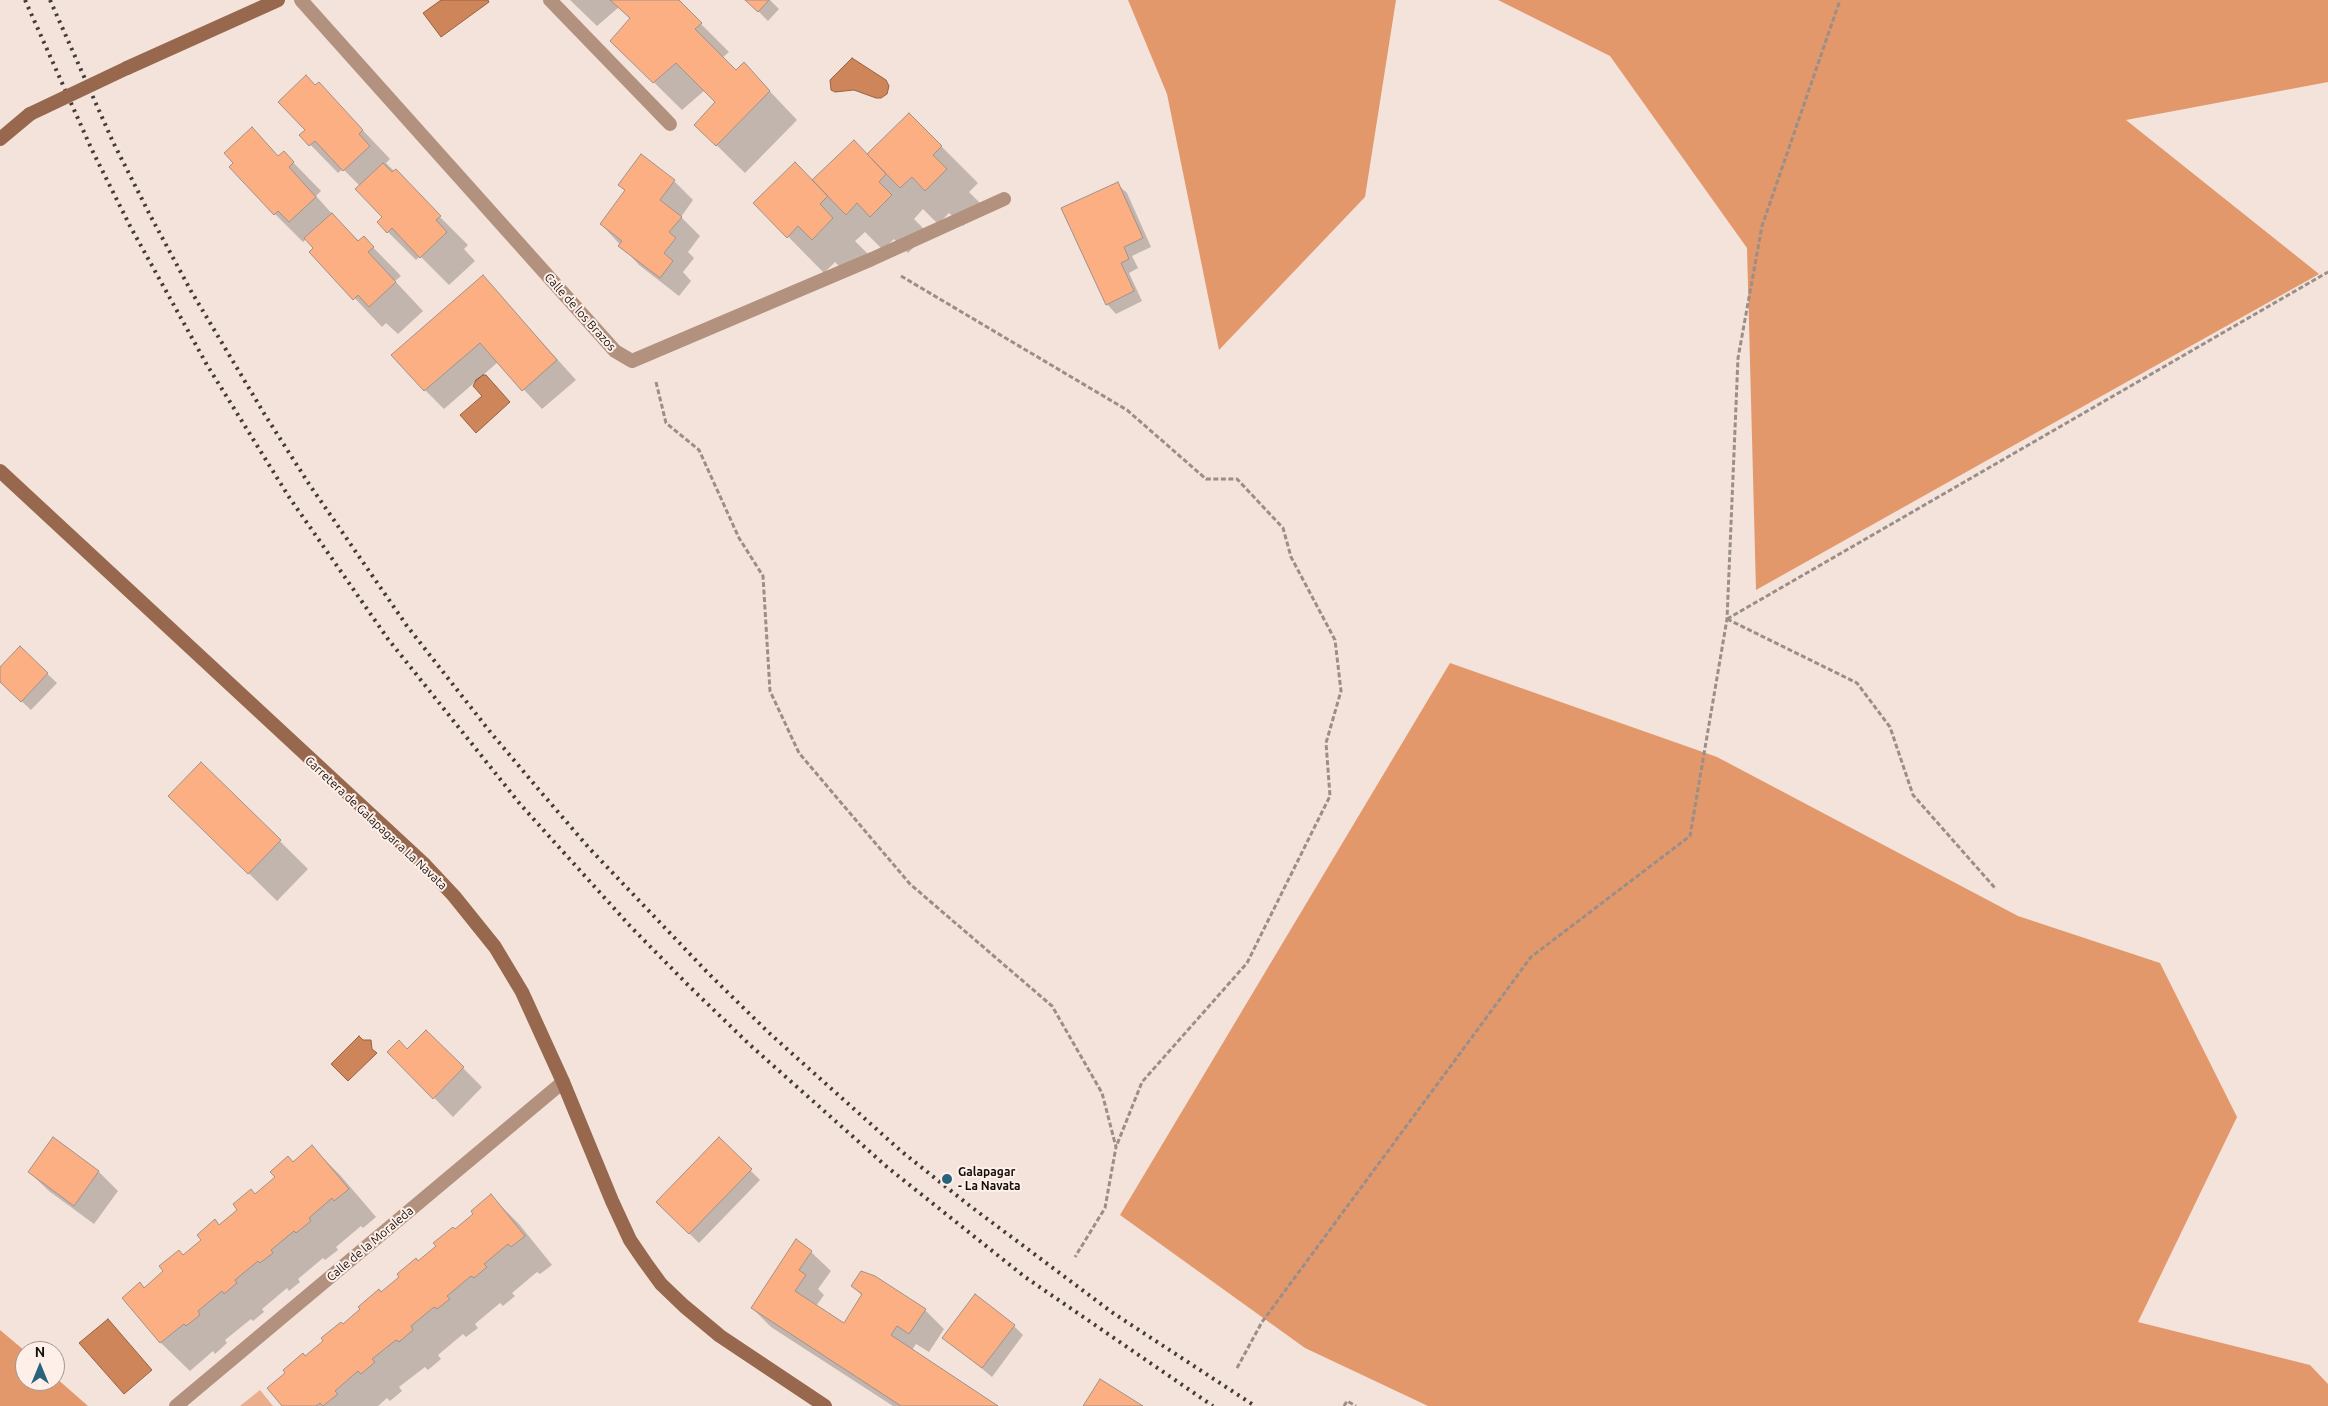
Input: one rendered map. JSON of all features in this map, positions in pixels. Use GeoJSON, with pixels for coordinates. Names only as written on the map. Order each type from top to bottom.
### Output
{"type":"FeatureCollection","features":[{"type":"Feature","properties":{"kind":"main road"},"geometry":{"type":"LineString","coordinates":[[0,139],[30,114],[278,0]]}},
{"type":"Feature","properties":{"kind":"main road","name":"Carretera de Galapagar a La Navata"},"geometry":{"type":"LineString","coordinates":[[0,472],[425,865],[454,896],[495,948],[522,992],[564,1082],[601,1177],[630,1240],[661,1284],[720,1336],[825,1406]]}},
{"type":"Feature","properties":{"kind":"street","name":"Calle de los Brazos"},"geometry":{"type":"LineString","coordinates":[[301,0],[615,351],[632,361],[872,259],[1004,199]]}},
{"type":"Feature","properties":{"kind":"street"},"geometry":{"type":"LineString","coordinates":[[550,0],[670,124]]}},
{"type":"Feature","properties":{"kind":"street","name":"Calle de la Moraleda"},"geometry":{"type":"LineString","coordinates":[[176,1406],[564,1082]]}},
{"type":"Feature","properties":{"kind":"path"},"geometry":{"type":"LineString","coordinates":[[1237,1368],[1262,1322],[1531,957],[1690,836],[1727,619],[1738,358],[1760,236],[1840,0]]}},
{"type":"Feature","properties":{"kind":"path"},"geometry":{"type":"LineString","coordinates":[[872,259],[1127,410],[1206,478],[1237,478],[1283,528],[1291,557],[1335,640],[1341,691],[1326,743],[1330,796],[1247,963],[1142,1082],[1116,1147],[1105,1208],[1074,1257]]}},
{"type":"Feature","properties":{"kind":"path"},"geometry":{"type":"LineString","coordinates":[[1727,619],[2328,272]]}},
{"type":"Feature","properties":{"kind":"path"},"geometry":{"type":"LineString","coordinates":[[649,355],[666,423],[699,450],[739,538],[763,576],[770,691],[799,753],[910,884],[1052,1006],[1102,1093],[1116,1147]]}},
{"type":"Feature","properties":{"kind":"path"},"geometry":{"type":"LineString","coordinates":[[1727,619],[1858,684],[1890,727],[1913,795],[1995,888]]}},
{"type":"Feature","properties":{"kind":"path"},"geometry":{"type":"LineString","coordinates":[[1344,1406],[1347,1401],[1356,1406]]}},
{"type":"Feature","properties":{"kind":"shaded area"},"geometry":{"type":"Polygon","coordinates":[[[441,0],[488,0],[489,2],[441,37],[423,13],[441,0]]]}},
{"type":"Feature","properties":{"kind":"shaded area"},"geometry":{"type":"Polygon","coordinates":[[[1128,0],[1396,0],[1365,197],[1219,350],[1167,94],[1128,0]]]}},
{"type":"Feature","properties":{"kind":"shaded area"},"geometry":{"type":"Polygon","coordinates":[[[1498,0],[2328,0],[2328,82],[2126,120],[2319,274],[1756,590],[1747,248],[1610,56],[1498,0]]]}},
{"type":"Feature","properties":{"kind":"shaded area"},"geometry":{"type":"Polygon","coordinates":[[[852,58],[886,80],[889,86],[887,94],[881,98],[876,98],[854,90],[835,92],[831,90],[830,80],[852,58]]]}},
{"type":"Feature","properties":{"kind":"shaded area"},"geometry":{"type":"Polygon","coordinates":[[[486,375],[510,402],[476,433],[460,415],[482,396],[473,386],[476,380],[486,375]]]}},
{"type":"Feature","properties":{"kind":"shaded area"},"geometry":{"type":"Polygon","coordinates":[[[1450,663],[1717,757],[2018,916],[2160,963],[2237,1117],[2138,1322],[2310,1365],[2328,1384],[2328,1406],[1428,1406],[1305,1348],[1120,1215],[1450,663]]]}},
{"type":"Feature","properties":{"kind":"shaded area"},"geometry":{"type":"Polygon","coordinates":[[[359,1036],[363,1040],[371,1040],[372,1049],[377,1053],[348,1081],[331,1064],[359,1036]]]}},
{"type":"Feature","properties":{"kind":"shaded area"},"geometry":{"type":"Polygon","coordinates":[[[108,1319],[152,1370],[124,1394],[79,1343],[108,1319]]]}},
{"type":"Feature","properties":{"kind":"shaded area"},"geometry":{"type":"Polygon","coordinates":[[[0,1330],[15,1343],[15,1391],[65,1391],[65,1386],[88,1406],[0,1406],[0,1330]]]}},
{"type":"Feature","properties":{"kind":"shaded area"},"geometry":{"type":"Polygon","coordinates":[[[260,1390],[273,1406],[240,1406],[260,1390]]]}},
{"type":"Feature","properties":{"kind":"building"},"geometry":{"type":"Polygon","coordinates":[[[610,0],[679,0],[702,23],[695,29],[736,70],[744,62],[770,91],[716,146],[694,125],[715,102],[676,63],[653,83],[610,41],[630,18],[610,0]]]}},
{"type":"Feature","properties":{"kind":"building"},"geometry":{"type":"Polygon","coordinates":[[[745,0],[769,0],[758,12],[745,0]]]}},
{"type":"Feature","properties":{"kind":"building"},"geometry":{"type":"Polygon","coordinates":[[[306,75],[315,85],[319,82],[363,130],[359,134],[370,146],[343,171],[315,141],[309,146],[299,135],[305,130],[278,102],[306,75]]]}},
{"type":"Feature","properties":{"kind":"building"},"geometry":{"type":"Polygon","coordinates":[[[909,113],[942,146],[933,155],[947,169],[925,191],[912,177],[900,188],[867,154],[909,113]]]}},
{"type":"Feature","properties":{"kind":"building"},"geometry":{"type":"Polygon","coordinates":[[[252,127],[278,156],[284,151],[294,162],[289,167],[316,197],[289,222],[278,211],[274,215],[229,167],[233,163],[224,153],[252,127]]]}},
{"type":"Feature","properties":{"kind":"building"},"geometry":{"type":"Polygon","coordinates":[[[854,140],[886,174],[879,182],[892,195],[870,217],[857,203],[846,215],[812,180],[854,140]]]}},
{"type":"Feature","properties":{"kind":"building"},"geometry":{"type":"Polygon","coordinates":[[[641,154],[675,180],[660,200],[682,217],[669,232],[676,238],[664,253],[673,261],[660,278],[618,246],[622,241],[600,224],[625,190],[618,185],[641,154]]]}},
{"type":"Feature","properties":{"kind":"building"},"geometry":{"type":"Polygon","coordinates":[[[795,162],[828,196],[820,204],[833,218],[812,240],[798,226],[787,238],[753,203],[795,162]]]}},
{"type":"Feature","properties":{"kind":"building"},"geometry":{"type":"Polygon","coordinates":[[[383,163],[392,172],[396,169],[441,216],[436,220],[447,232],[420,258],[392,228],[387,233],[377,222],[382,217],[355,189],[383,163]]]}},
{"type":"Feature","properties":{"kind":"building"},"geometry":{"type":"Polygon","coordinates":[[[1118,182],[1143,238],[1124,247],[1129,259],[1121,263],[1134,291],[1106,305],[1061,208],[1118,182]]]}},
{"type":"Feature","properties":{"kind":"building"},"geometry":{"type":"Polygon","coordinates":[[[332,213],[358,241],[364,236],[374,247],[368,252],[396,282],[369,307],[358,295],[353,300],[309,252],[313,248],[304,238],[332,213]]]}},
{"type":"Feature","properties":{"kind":"building"},"geometry":{"type":"Polygon","coordinates":[[[483,275],[557,360],[522,391],[480,343],[424,391],[391,355],[483,275]]]}},
{"type":"Feature","properties":{"kind":"building"},"geometry":{"type":"Polygon","coordinates":[[[20,646],[48,673],[21,702],[0,682],[0,667],[20,646]]]}},
{"type":"Feature","properties":{"kind":"building"},"geometry":{"type":"Polygon","coordinates":[[[201,762],[281,840],[248,874],[168,796],[201,762]]]}},
{"type":"Feature","properties":{"kind":"building"},"geometry":{"type":"Polygon","coordinates":[[[426,1030],[464,1067],[433,1099],[387,1052],[399,1040],[407,1049],[426,1030]]]}},
{"type":"Feature","properties":{"kind":"building"},"geometry":{"type":"Polygon","coordinates":[[[53,1137],[99,1171],[74,1206],[28,1172],[53,1137]]]}},
{"type":"Feature","properties":{"kind":"building"},"geometry":{"type":"Polygon","coordinates":[[[719,1137],[752,1169],[689,1234],[656,1202],[719,1137]]]}},
{"type":"Feature","properties":{"kind":"building"},"geometry":{"type":"Polygon","coordinates":[[[312,1145],[349,1189],[334,1201],[332,1198],[309,1218],[311,1221],[296,1233],[294,1231],[271,1250],[273,1253],[260,1263],[258,1261],[235,1280],[237,1283],[224,1294],[222,1291],[198,1311],[200,1315],[186,1326],[184,1324],[160,1343],[122,1298],[140,1282],[144,1288],[163,1271],[159,1266],[179,1250],[183,1255],[201,1240],[197,1235],[215,1219],[219,1225],[237,1210],[233,1204],[251,1189],[255,1194],[275,1177],[270,1172],[288,1156],[293,1162],[312,1145]]]}},
{"type":"Feature","properties":{"kind":"building"},"geometry":{"type":"Polygon","coordinates":[[[491,1194],[525,1236],[511,1247],[508,1244],[484,1264],[487,1267],[474,1278],[471,1276],[447,1296],[450,1299],[437,1309],[434,1307],[411,1326],[413,1330],[399,1342],[396,1340],[372,1359],[375,1362],[361,1374],[358,1371],[335,1391],[338,1394],[323,1406],[320,1403],[316,1406],[282,1406],[267,1388],[285,1373],[283,1370],[303,1353],[305,1356],[323,1341],[321,1338],[341,1322],[343,1324],[360,1309],[358,1307],[379,1289],[381,1292],[399,1277],[397,1274],[416,1258],[418,1261],[436,1246],[433,1243],[453,1227],[455,1229],[473,1214],[471,1211],[491,1194]]]}},
{"type":"Feature","properties":{"kind":"building"},"geometry":{"type":"Polygon","coordinates":[[[796,1239],[812,1251],[799,1270],[806,1275],[795,1291],[844,1323],[862,1294],[851,1286],[861,1271],[875,1276],[926,1309],[909,1334],[897,1326],[891,1335],[998,1406],[901,1406],[751,1308],[796,1239]]]}},
{"type":"Feature","properties":{"kind":"building"},"geometry":{"type":"Polygon","coordinates":[[[975,1294],[1015,1325],[982,1368],[942,1338],[975,1294]]]}},
{"type":"Feature","properties":{"kind":"building"},"geometry":{"type":"Polygon","coordinates":[[[1100,1379],[1143,1406],[1083,1406],[1100,1379]]]}},
{"type":"Feature","properties":{"kind":"railway"},"geometry":{"type":"LineString","coordinates":[[25,0],[92,150],[130,226],[207,365],[289,497],[388,639],[520,804],[630,926],[690,987],[750,1045],[887,1167],[1025,1277],[1213,1406]]}},
{"type":"Feature","properties":{"kind":"railway"},"geometry":{"type":"LineString","coordinates":[[50,0],[113,142],[151,217],[191,291],[265,415],[309,484],[407,626],[491,733],[540,791],[589,848],[707,972],[768,1032],[901,1151],[970,1206],[1113,1313],[1255,1406]]}},
{"type":"Feature","properties":{"kind":"place","name":"Galapagar - La Navata"},"geometry":{"type":"Point","coordinates":[947,1179]}}]}
